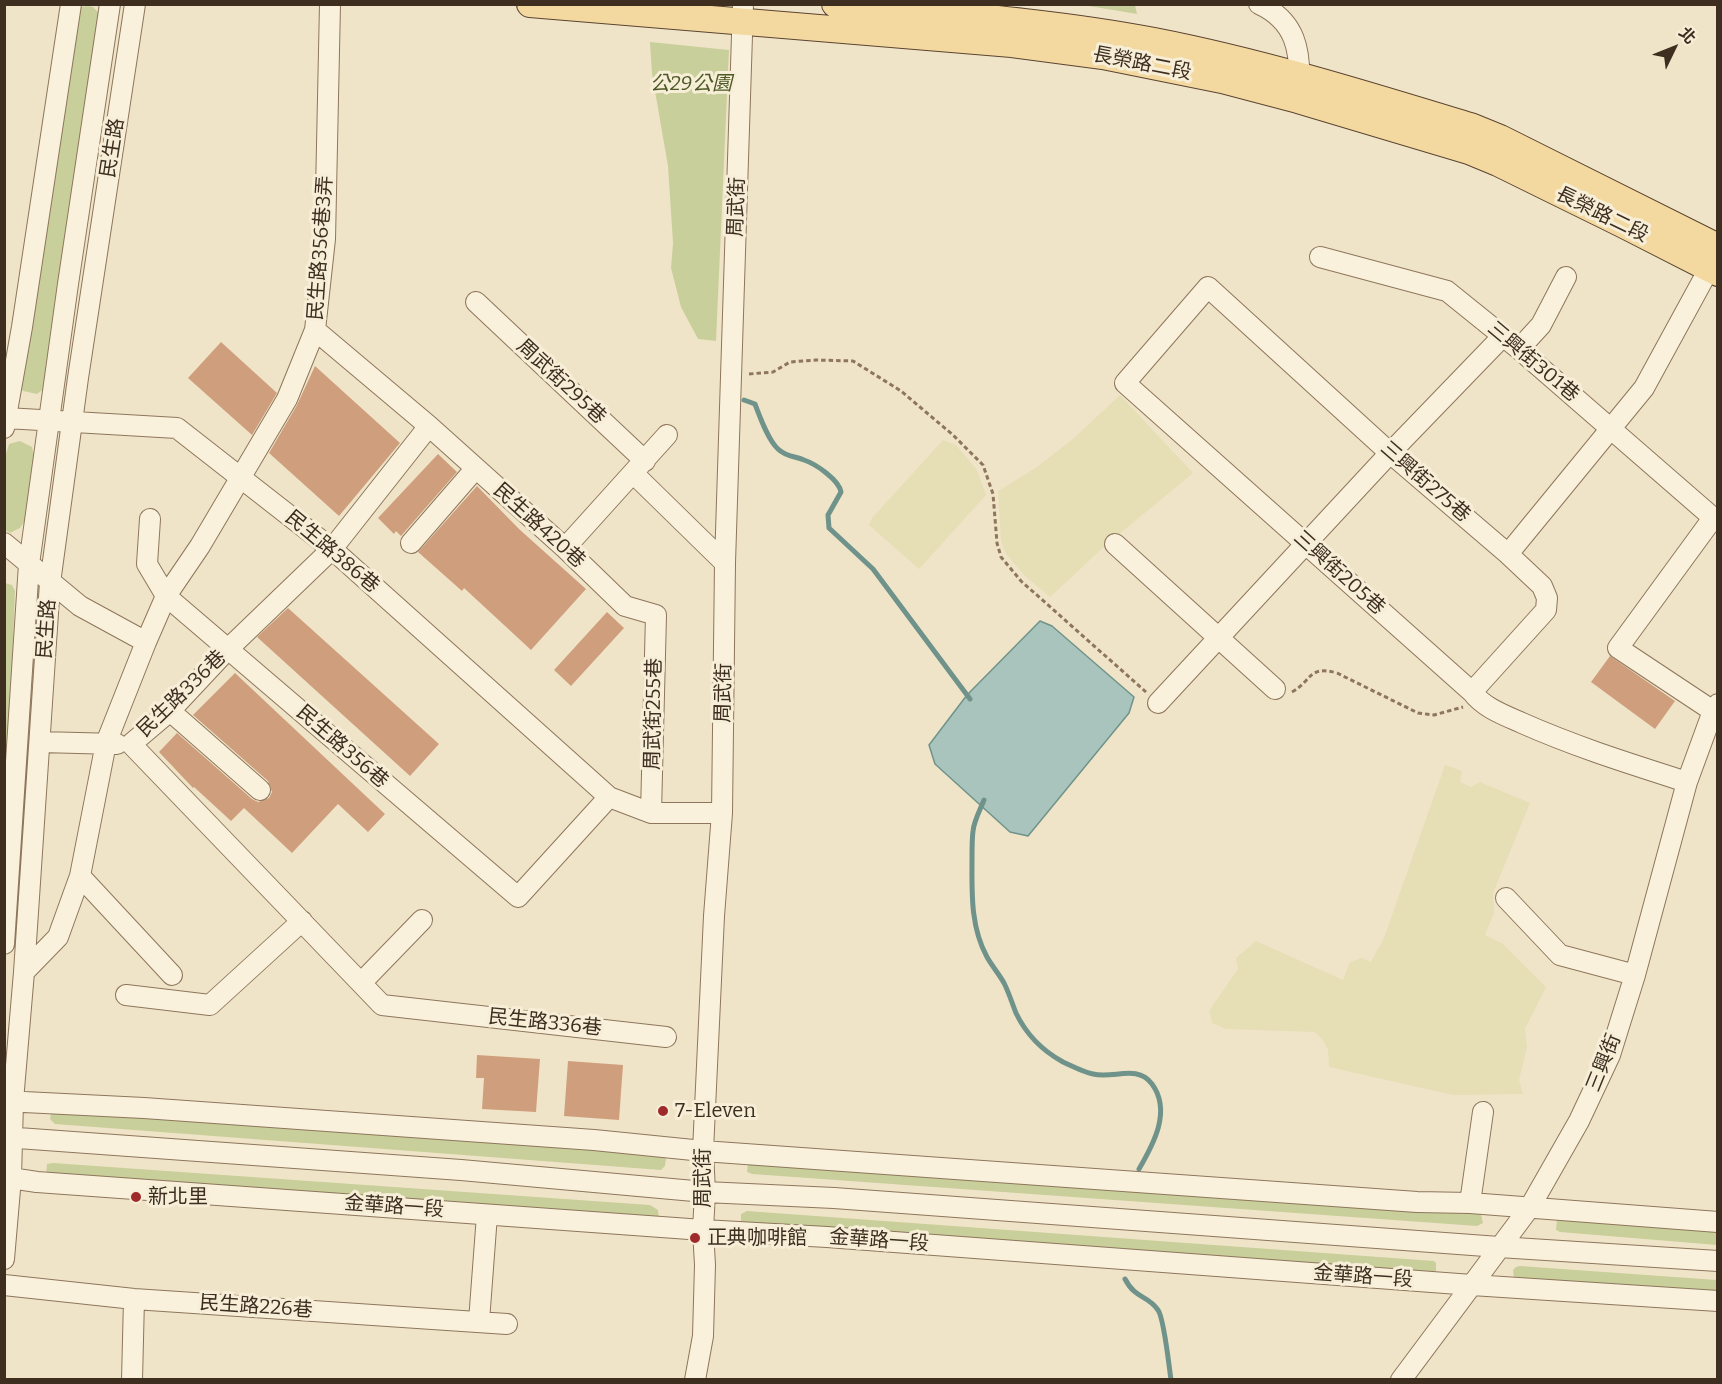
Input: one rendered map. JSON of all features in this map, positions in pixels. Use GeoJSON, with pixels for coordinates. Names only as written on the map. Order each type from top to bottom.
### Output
{"type":"FeatureCollection","features":[{"type":"Feature","properties":{"kind":"main road","name":"長榮路二段"},"geometry":{"type":"LineString","coordinates":[[530,4],[743,13],[1092,54],[1222,80],[1299,87]]}},
{"type":"Feature","properties":{"kind":"main road","name":"長榮路二段"},"geometry":{"type":"LineString","coordinates":[[835,4],[1060,26],[1195,49],[1299,87],[1482,130],[1618,196],[1715,261]]}},
{"type":"Feature","properties":{"kind":"street"},"geometry":{"type":"LineString","coordinates":[[5,423],[22,327],[71,4]]}},
{"type":"Feature","properties":{"kind":"street","name":"民生路"},"geometry":{"type":"LineString","coordinates":[[4,944],[9,820],[29,564],[110,4]]}},
{"type":"Feature","properties":{"kind":"street","name":"民生路"},"geometry":{"type":"LineString","coordinates":[[4,1259],[9,1101],[24,972],[50,583],[135,4]]}},
{"type":"Feature","properties":{"kind":"street","name":"民生路356巷3弄"},"geometry":{"type":"LineString","coordinates":[[166,596],[200,546],[287,399],[315,330],[325,239],[330,4]]}},
{"type":"Feature","properties":{"kind":"street"},"geometry":{"type":"LineString","coordinates":[[1259,4],[1272,10],[1284,21],[1295,39],[1299,87]]}},
{"type":"Feature","properties":{"kind":"street","name":"周武街"},"geometry":{"type":"LineString","coordinates":[[695,1380],[703,1336],[705,1192],[703,1151],[714,916],[722,813],[725,563],[743,13]]}},
{"type":"Feature","properties":{"kind":"street","name":"三興街301巷"},"geometry":{"type":"LineString","coordinates":[[1320,257],[1447,291],[1519,349],[1715,520]]}},
{"type":"Feature","properties":{"kind":"street"},"geometry":{"type":"LineString","coordinates":[[1508,554],[1644,388],[1715,261]]}},
{"type":"Feature","properties":{"kind":"street"},"geometry":{"type":"LineString","coordinates":[[1519,349],[1541,325],[1566,277]]}},
{"type":"Feature","properties":{"kind":"street","name":"三興街275巷"},"geometry":{"type":"LineString","coordinates":[[1208,287],[1390,453],[1542,586],[1547,598],[1546,610],[1476,697]]}},
{"type":"Feature","properties":{"kind":"street","name":"三興街205巷"},"geometry":{"type":"LineString","coordinates":[[1208,287],[1125,382],[1476,697],[1500,713],[1564,742],[1687,782]]}},
{"type":"Feature","properties":{"kind":"street","name":"周武街295巷"},"geometry":{"type":"LineString","coordinates":[[476,302],[639,468],[725,563]]}},
{"type":"Feature","properties":{"kind":"street","name":"民生路420巷"},"geometry":{"type":"LineString","coordinates":[[315,330],[429,426],[565,548],[625,606],[656,615]]}},
{"type":"Feature","properties":{"kind":"street"},"geometry":{"type":"LineString","coordinates":[[1158,703],[1305,543],[1503,336]]}},
{"type":"Feature","properties":{"kind":"street","name":"民生路386巷"},"geometry":{"type":"LineString","coordinates":[[5,423],[49,420],[177,428],[332,549],[609,797]]}},
{"type":"Feature","properties":{"kind":"street"},"geometry":{"type":"LineString","coordinates":[[332,549],[429,426]]}},
{"type":"Feature","properties":{"kind":"street"},"geometry":{"type":"LineString","coordinates":[[565,548],[667,435]]}},
{"type":"Feature","properties":{"kind":"street"},"geometry":{"type":"LineString","coordinates":[[411,543],[476,468]]}},
{"type":"Feature","properties":{"kind":"street","name":"民生路356巷"},"geometry":{"type":"LineString","coordinates":[[150,519],[147,564],[166,596],[518,897],[609,797]]}},
{"type":"Feature","properties":{"kind":"street"},"geometry":{"type":"LineString","coordinates":[[1715,520],[1618,648],[1715,708]]}},
{"type":"Feature","properties":{"kind":"street"},"geometry":{"type":"LineString","coordinates":[[4,543],[80,606],[146,642]]}},
{"type":"Feature","properties":{"kind":"street"},"geometry":{"type":"LineString","coordinates":[[1115,544],[1275,689]]}},
{"type":"Feature","properties":{"kind":"street","name":"民生路336巷"},"geometry":{"type":"LineString","coordinates":[[332,549],[228,649],[170,711],[131,744],[382,1005],[666,1037]]}},
{"type":"Feature","properties":{"kind":"street"},"geometry":{"type":"LineString","coordinates":[[24,972],[58,937],[80,876],[106,743],[166,596]]}},
{"type":"Feature","properties":{"kind":"street","name":"周武街255巷"},"geometry":{"type":"LineString","coordinates":[[651,813],[656,615]]}},
{"type":"Feature","properties":{"kind":"street","name":"三興街"},"geometry":{"type":"LineString","coordinates":[[1401,1380],[1530,1208],[1578,1121],[1605,1064],[1635,975],[1687,782],[1715,708]]}},
{"type":"Feature","properties":{"kind":"street"},"geometry":{"type":"LineString","coordinates":[[170,711],[260,790]]}},
{"type":"Feature","properties":{"kind":"street"},"geometry":{"type":"LineString","coordinates":[[40,742],[131,744]]}},
{"type":"Feature","properties":{"kind":"street"},"geometry":{"type":"LineString","coordinates":[[609,797],[651,813],[722,813]]}},
{"type":"Feature","properties":{"kind":"street"},"geometry":{"type":"LineString","coordinates":[[9,820],[34,822]]}},
{"type":"Feature","properties":{"kind":"street"},"geometry":{"type":"LineString","coordinates":[[80,876],[172,975]]}},
{"type":"Feature","properties":{"kind":"street"},"geometry":{"type":"LineString","coordinates":[[1506,898],[1560,955],[1635,975]]}},
{"type":"Feature","properties":{"kind":"street"},"geometry":{"type":"LineString","coordinates":[[361,983],[422,920]]}},
{"type":"Feature","properties":{"kind":"street"},"geometry":{"type":"LineString","coordinates":[[126,995],[210,1005],[302,921]]}},
{"type":"Feature","properties":{"kind":"street"},"geometry":{"type":"LineString","coordinates":[[9,1101],[582,1139],[703,1151],[1718,1222]]}},
{"type":"Feature","properties":{"kind":"street"},"geometry":{"type":"LineString","coordinates":[[1470,1203],[1484,1112]]}},
{"type":"Feature","properties":{"kind":"street","name":"金華路一段"},"geometry":{"type":"LineString","coordinates":[[8,1137],[461,1170],[705,1192],[834,1198],[1718,1261]]}},
{"type":"Feature","properties":{"kind":"street","name":"金華路一段"},"geometry":{"type":"LineString","coordinates":[[8,1177],[37,1182],[487,1215],[1718,1301]]}},
{"type":"Feature","properties":{"kind":"street"},"geometry":{"type":"LineString","coordinates":[[479,1322],[487,1215]]}},
{"type":"Feature","properties":{"kind":"street","name":"民生路226巷"},"geometry":{"type":"LineString","coordinates":[[4,1284],[134,1299],[507,1324]]}},
{"type":"Feature","properties":{"kind":"street"},"geometry":{"type":"LineString","coordinates":[[132,1380],[134,1299]]}},
{"type":"Feature","properties":{"kind":"path"},"geometry":{"type":"LineString","coordinates":[[731,378],[772,372],[790,362],[854,361],[901,392],[954,435],[983,465],[993,494],[997,543],[1001,558],[1021,581],[1158,703]]}},
{"type":"Feature","properties":{"kind":"path"},"geometry":{"type":"LineString","coordinates":[[1275,689],[1289,694],[1309,675],[1326,670],[1337,673],[1418,713],[1442,714],[1476,697]]}},
{"type":"Feature","properties":{"kind":"shaded area"},"geometry":{"type":"Polygon","coordinates":[[[1120,395],[1193,473],[1106,545],[1050,597],[1025,576],[1006,554],[1001,541],[998,491],[1034,469],[1073,439],[1120,395]]]}},
{"type":"Feature","properties":{"kind":"shaded area"},"geometry":{"type":"Polygon","coordinates":[[[943,440],[956,445],[977,470],[986,495],[919,569],[869,525],[872,518],[943,440]]]}},
{"type":"Feature","properties":{"kind":"shaded area"},"geometry":{"type":"Polygon","coordinates":[[[1445,765],[1462,771],[1460,782],[1471,787],[1480,782],[1530,803],[1493,893],[1494,913],[1485,935],[1503,944],[1546,987],[1525,1029],[1527,1047],[1519,1080],[1523,1094],[1453,1095],[1329,1067],[1328,1050],[1323,1040],[1315,1032],[1226,1029],[1212,1023],[1209,1011],[1238,969],[1236,958],[1256,941],[1343,980],[1350,962],[1362,958],[1371,962],[1384,938],[1445,765]]]}},
{"type":"Feature","properties":{"kind":"green space"},"geometry":{"type":"Polygon","coordinates":[[[1083,5],[1135,5],[1137,14],[1083,5]]]}},
{"type":"Feature","properties":{"kind":"green space"},"geometry":{"type":"Polygon","coordinates":[[[80,7],[93,7],[99,13],[44,389],[37,394],[23,391],[19,385],[80,7]]]}},
{"type":"Feature","properties":{"kind":"green space","name":"公29公園"},"geometry":{"type":"Polygon","coordinates":[[[650,42],[729,50],[716,341],[698,339],[681,307],[671,268],[673,243],[668,166],[652,74],[650,42]]]}},
{"type":"Feature","properties":{"kind":"green space"},"geometry":{"type":"Polygon","coordinates":[[[20,441],[32,447],[34,456],[26,519],[20,528],[10,533],[5,530],[4,461],[9,444],[20,441]]]}},
{"type":"Feature","properties":{"kind":"green space"},"geometry":{"type":"Polygon","coordinates":[[[5,583],[12,585],[15,591],[7,803],[5,806],[5,583]]]}},
{"type":"Feature","properties":{"kind":"green space"},"geometry":{"type":"Polygon","coordinates":[[[52,1108],[664,1155],[666,1158],[665,1166],[661,1170],[55,1124],[50,1119],[52,1108]]]}},
{"type":"Feature","properties":{"kind":"green space"},"geometry":{"type":"Polygon","coordinates":[[[748,1162],[1481,1214],[1483,1223],[1477,1226],[752,1174],[747,1172],[748,1162]]]}},
{"type":"Feature","properties":{"kind":"green space"},"geometry":{"type":"Polygon","coordinates":[[[47,1164],[650,1205],[658,1210],[659,1219],[46,1175],[47,1164]]]}},
{"type":"Feature","properties":{"kind":"green space"},"geometry":{"type":"Polygon","coordinates":[[[747,1211],[1434,1261],[1436,1272],[1435,1274],[741,1223],[741,1214],[747,1211]]]}},
{"type":"Feature","properties":{"kind":"green space"},"geometry":{"type":"Polygon","coordinates":[[[1557,1219],[1717,1228],[1717,1245],[1560,1232],[1556,1230],[1557,1219]]]}},
{"type":"Feature","properties":{"kind":"green space"},"geometry":{"type":"Polygon","coordinates":[[[1520,1266],[1717,1280],[1717,1297],[1514,1279],[1513,1270],[1520,1266]]]}},
{"type":"Feature","properties":{"kind":"water"},"geometry":{"type":"Polygon","coordinates":[[[1040,621],[1052,626],[1134,697],[1129,713],[1028,836],[1010,832],[935,764],[929,745],[967,695],[1040,621]]]}},
{"type":"Feature","properties":{"kind":"building"},"geometry":{"type":"Polygon","coordinates":[[[221,342],[277,393],[252,435],[188,378],[221,342]]]}},
{"type":"Feature","properties":{"kind":"building"},"geometry":{"type":"Polygon","coordinates":[[[315,366],[400,443],[339,516],[269,453],[297,405],[315,366]]]}},
{"type":"Feature","properties":{"kind":"building"},"geometry":{"type":"Polygon","coordinates":[[[438,454],[457,472],[401,536],[396,531],[394,534],[378,518],[438,454]]]}},
{"type":"Feature","properties":{"kind":"building"},"geometry":{"type":"Polygon","coordinates":[[[477,486],[519,529],[586,589],[531,650],[464,588],[462,591],[418,552],[477,486]]]}},
{"type":"Feature","properties":{"kind":"building"},"geometry":{"type":"Polygon","coordinates":[[[288,608],[439,744],[410,776],[257,637],[288,608]]]}},
{"type":"Feature","properties":{"kind":"building"},"geometry":{"type":"Polygon","coordinates":[[[607,612],[624,628],[571,686],[554,670],[607,612]]]}},
{"type":"Feature","properties":{"kind":"building"},"geometry":{"type":"Polygon","coordinates":[[[1610,656],[1675,701],[1655,729],[1591,682],[1610,656]]]}},
{"type":"Feature","properties":{"kind":"building"},"geometry":{"type":"Polygon","coordinates":[[[235,673],[385,814],[368,832],[338,804],[292,853],[244,808],[231,821],[193,788],[159,752],[177,733],[252,799],[258,802],[269,798],[272,792],[268,781],[193,715],[235,673]]]}},
{"type":"Feature","properties":{"kind":"building"},"geometry":{"type":"Polygon","coordinates":[[[477,1055],[540,1059],[536,1112],[482,1109],[484,1078],[476,1078],[477,1055]]]}},
{"type":"Feature","properties":{"kind":"building"},"geometry":{"type":"Polygon","coordinates":[[[568,1061],[623,1065],[619,1120],[564,1116],[568,1061]]]}},
{"type":"Feature","properties":{"kind":"waterway"},"geometry":{"type":"LineString","coordinates":[[744,400],[755,404],[768,434],[781,452],[815,465],[836,482],[841,492],[828,515],[829,528],[873,569],[970,699]]}},
{"type":"Feature","properties":{"kind":"waterway"},"geometry":{"type":"LineString","coordinates":[[984,800],[976,819],[972,848],[973,908],[981,945],[1004,983],[1020,1021],[1030,1035],[1049,1053],[1089,1073],[1101,1075],[1132,1073],[1146,1078],[1152,1084],[1158,1094],[1160,1116],[1155,1139],[1139,1169]]}},
{"type":"Feature","properties":{"kind":"waterway"},"geometry":{"type":"LineString","coordinates":[[1125,1279],[1137,1294],[1150,1301],[1158,1310],[1164,1332],[1171,1380]]}},
{"type":"Feature","properties":{"kind":"place","name":"7-Eleven"},"geometry":{"type":"Point","coordinates":[663,1111]}},
{"type":"Feature","properties":{"kind":"place","name":"新北里"},"geometry":{"type":"Point","coordinates":[136,1197]}},
{"type":"Feature","properties":{"kind":"place","name":"正典咖啡館"},"geometry":{"type":"Point","coordinates":[695,1238]}}]}
